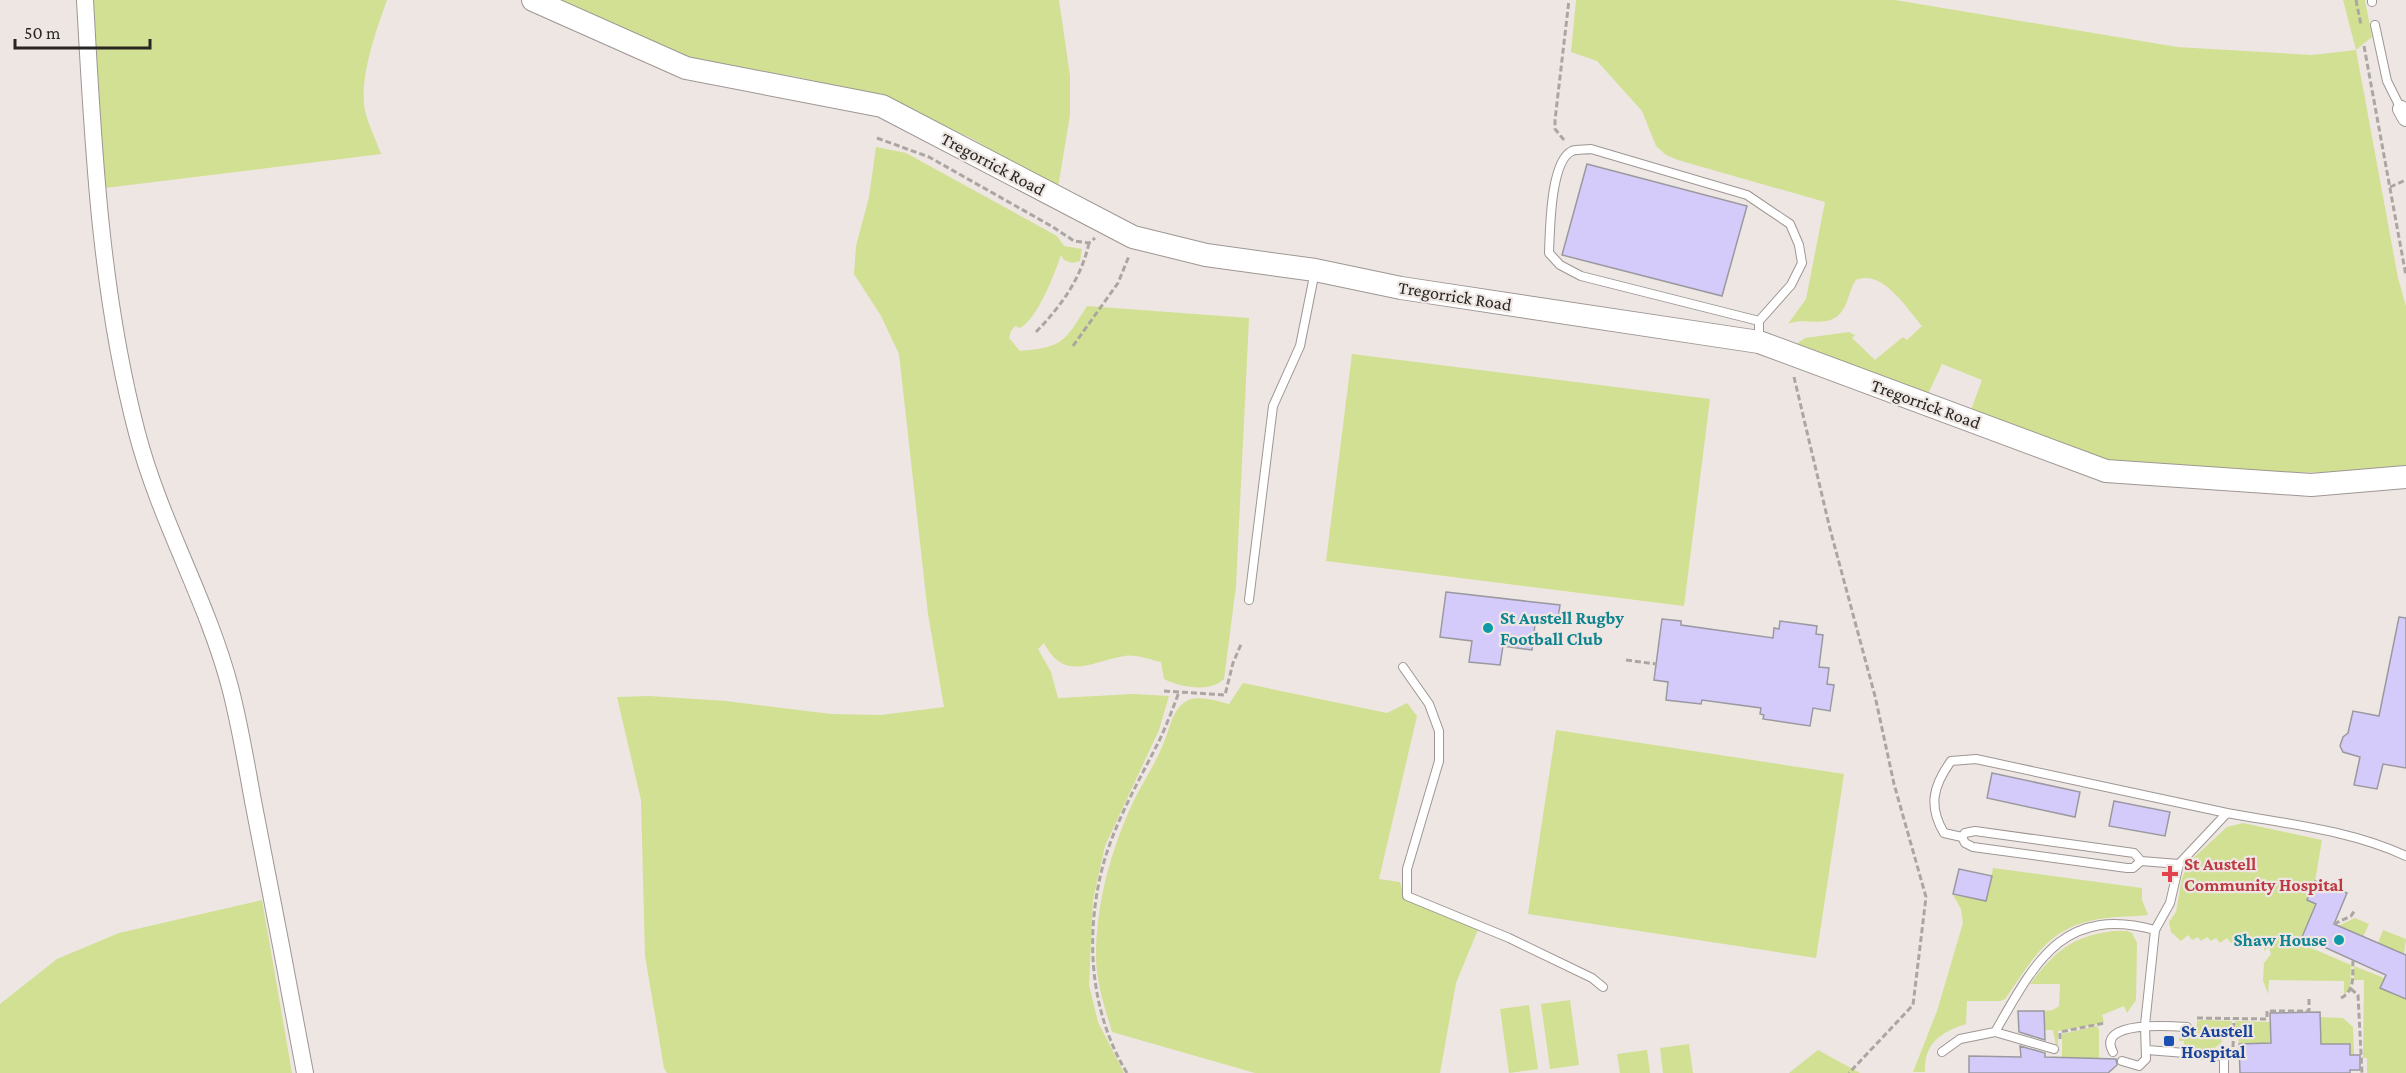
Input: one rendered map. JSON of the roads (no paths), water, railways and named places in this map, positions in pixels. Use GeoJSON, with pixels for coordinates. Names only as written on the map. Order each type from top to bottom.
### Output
{"type":"FeatureCollection","features":[{"type":"Feature","properties":{"kind":"street"},"geometry":{"type":"LineString","coordinates":[[86,0],[93,151],[116,341],[138,435],[165,518],[202,602],[230,687],[305,1073]]}},
{"type":"Feature","properties":{"kind":"street","name":"Tregorrick Road"},"geometry":{"type":"LineString","coordinates":[[533,0],[686,68],[882,106],[1133,237],[1206,255],[1315,270],[1401,288],[1759,332],[1788,353],[2106,471],[2311,485],[2406,477]]}},
{"type":"Feature","properties":{"kind":"lane"},"geometry":{"type":"LineString","coordinates":[[2375,25],[2387,81],[2404,113]]}},
{"type":"Feature","properties":{"kind":"lane"},"geometry":{"type":"LineString","coordinates":[[1591,149],[1747,195],[1790,224],[1799,245],[1802,263],[1791,285],[1759,332],[1581,276],[1560,265],[1549,253],[1550,211],[1562,160],[1572,151],[1591,149]]}},
{"type":"Feature","properties":{"kind":"lane"},"geometry":{"type":"LineString","coordinates":[[1249,600],[1273,406],[1300,346],[1315,270]]}},
{"type":"Feature","properties":{"kind":"lane"},"geometry":{"type":"LineString","coordinates":[[1403,667],[1429,704],[1439,731],[1439,760],[1407,869],[1407,896],[1509,938],[1592,978],[1603,987]]}},
{"type":"Feature","properties":{"kind":"lane"},"geometry":{"type":"LineString","coordinates":[[1962,837],[1944,833],[1936,820],[1934,795],[1942,774],[1951,762],[1976,759],[2227,813],[2346,835],[2379,844],[2406,856]]}},
{"type":"Feature","properties":{"kind":"lane"},"geometry":{"type":"LineString","coordinates":[[2122,1061],[2139,1066],[2146,1059],[2145,1024],[2155,930],[2170,903],[2179,864],[2227,813]]}},
{"type":"Feature","properties":{"kind":"lane"},"geometry":{"type":"LineString","coordinates":[[1962,837],[1965,833],[1976,831],[2134,853],[2141,861],[2179,864]]}},
{"type":"Feature","properties":{"kind":"lane"},"geometry":{"type":"LineString","coordinates":[[1962,837],[1965,843],[1973,847],[2127,868],[2133,868],[2141,861]]}},
{"type":"Feature","properties":{"kind":"lane"},"geometry":{"type":"LineString","coordinates":[[1995,1032],[2039,961],[2065,937],[2081,930],[2104,925],[2132,924],[2155,930]]}},
{"type":"Feature","properties":{"kind":"lane"},"geometry":{"type":"LineString","coordinates":[[2113,1052],[2109,1046],[2116,1034],[2145,1024],[2187,1026]]}},
{"type":"Feature","properties":{"kind":"lane"},"geometry":{"type":"LineString","coordinates":[[1942,1052],[1959,1039],[1995,1032],[2054,1049]]}},
{"type":"Feature","properties":{"kind":"lane"},"geometry":{"type":"LineString","coordinates":[[2147,1050],[2224,1056],[2224,1073]]}},
{"type":"Feature","properties":{"kind":"place","name":"St Austell Rugby Football Club"},"geometry":{"type":"Point","coordinates":[1488,628]}},
{"type":"Feature","properties":{"kind":"place","name":"St Austell Community Hospital"},"geometry":{"type":"Point","coordinates":[2170,874]}},
{"type":"Feature","properties":{"kind":"place","name":"Shaw House"},"geometry":{"type":"Point","coordinates":[2339,940]}},
{"type":"Feature","properties":{"kind":"place","name":"St Austell Hospital"},"geometry":{"type":"Point","coordinates":[2169,1041]}}]}
